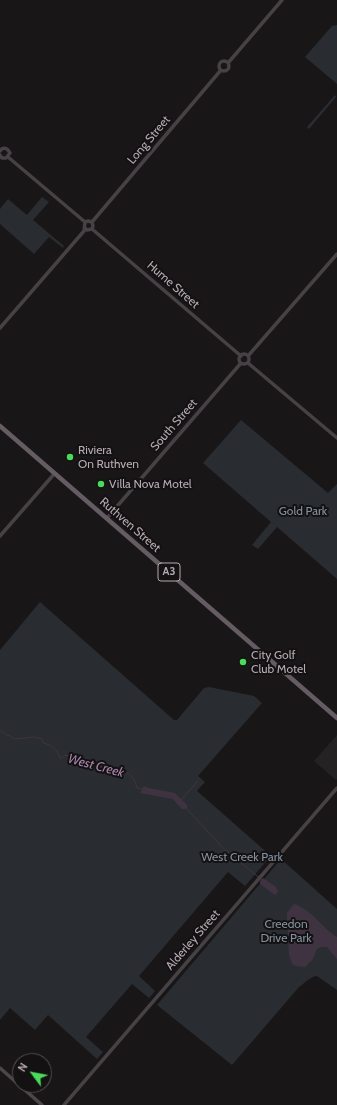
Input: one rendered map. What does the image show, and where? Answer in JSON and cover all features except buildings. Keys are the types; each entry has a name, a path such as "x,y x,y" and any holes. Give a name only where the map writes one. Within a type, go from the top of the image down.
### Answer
{"highway":[{"name":"Ruthven Street","path":"0,426 337,718"}],"main road":[{"path":"0,1068 42,1105"}],"street":[{"path":"228,63 225,61 220,63 219,67 221,70 225,71 228,69 228,63 282,0"},
{"name":"Long Street","path":"92,222 221,70"},
{"path":"0,150 4,148 8,150 10,153 8,157"},
{"path":"0,155 3,158 8,157 85,222 92,222 92,229 89,230 85,228"},
{"path":"0,328 51,270 85,228 85,222"},
{"name":"Hume Street","path":"92,229 241,356"},
{"path":"248,362 248,356 337,254"},
{"path":"248,356 244,354 241,356 240,360 241,363 245,364 248,362"},
{"path":"248,362 337,438"},
{"name":"South Street","path":"107,518 241,363"},
{"path":"0,536 55,473"},
{"name":"Alderley Street","path":"64,1105 337,788"}],"shaded area":[{"path":"337,735 337,779 336,780 314,761"},
{"path":"144,786 175,793 187,805 187,808 182,809 173,799 140,793"},
{"path":"263,878 276,887 278,892 275,895 260,884 260,881"},
{"path":"294,904 306,910 337,937 337,959 327,947 321,947 317,949 313,959 305,967 292,964 289,955 287,913"}],"green space":[{"path":"337,25 337,84 305,57 332,26"},
{"path":"335,95 336,97 309,129 307,127"},
{"path":"42,197 49,202 33,220 64,246 63,248 49,237 34,254 0,224 0,209 8,199 27,215"},
{"name":"Gold Park","path":"241,420 328,493 337,484 337,579 277,527 258,549 252,545 271,522 203,463"},
{"name":"West Creek Park","path":"40,602 174,720 177,720 204,688 209,687 254,696 262,703 198,776 205,782 197,791 271,856 245,886 228,872 139,976 155,991 149,998 132,984 86,1037 103,1052 97,1059 48,1015 35,1030 10,1008 0,1020 0,650"},
{"name":"Creedon Drive Park","path":"281,859 337,909 337,990 317,976 312,977 299,987 232,1065 157,1005"}],"waterway":[{"name":"West Creek","path":"0,730 15,739 34,737 42,739 43,743 52,746 56,750 60,758 65,755 103,767 124,771 132,777 137,788 143,789"},
{"path":"181,800 198,781"},
{"name":"West Creek","path":"186,808 224,849 262,880"}],"place":[{"name":"Riviera On Ruthven","path":"70,457"},
{"name":"Villa Nova Motel","path":"101,484"},
{"name":"City Golf Club Motel","path":"243,662"}]}
